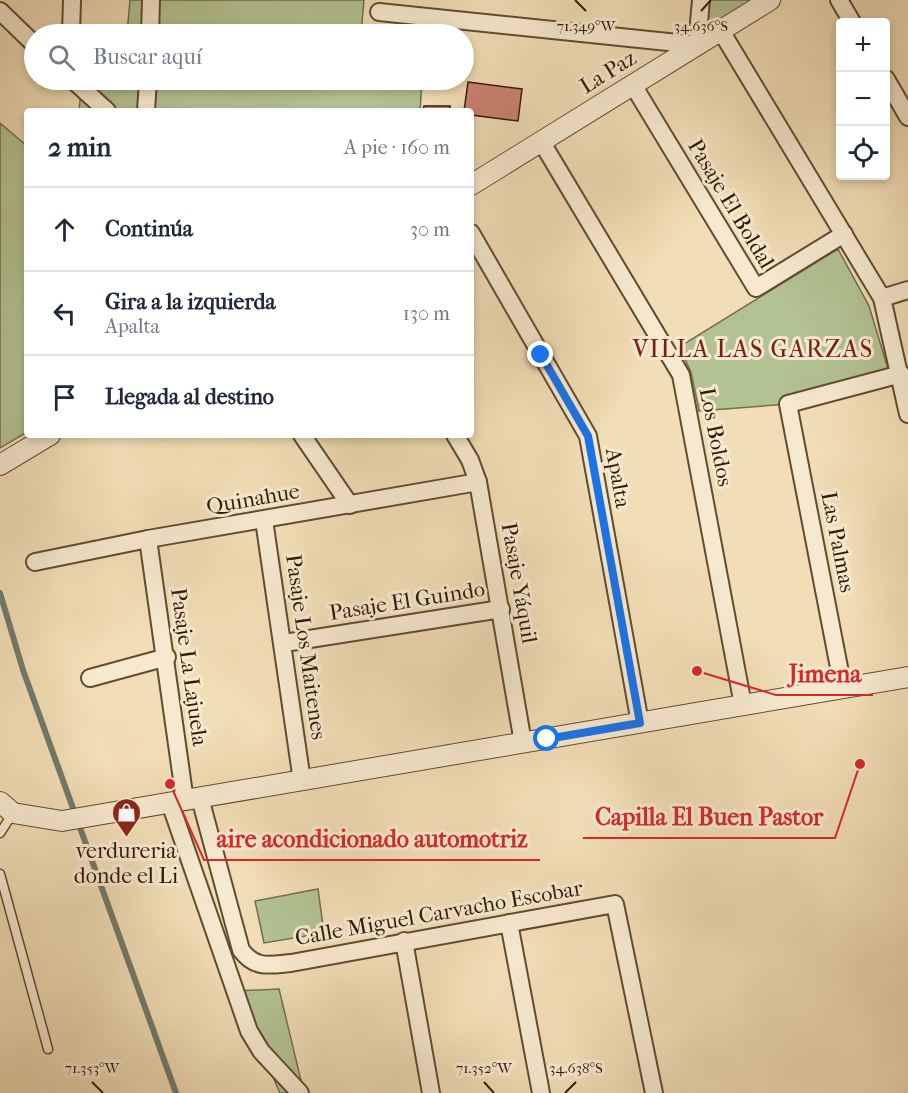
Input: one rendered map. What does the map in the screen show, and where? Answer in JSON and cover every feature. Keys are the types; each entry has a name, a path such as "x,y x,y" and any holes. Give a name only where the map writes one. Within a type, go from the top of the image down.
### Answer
{"street":[{"path":"71,24 72,0"},
{"path":"151,24 152,0"},
{"path":"379,12 697,45 700,0"},
{"name":"La Paz","path":"474,183 770,0"},
{"path":"839,0 850,18"},
{"path":"0,11 24,34"},
{"path":"721,31 882,298 901,374 908,414"},
{"name":"Pasaje El Boldal","path":"633,85 756,288 844,234"},
{"path":"890,87 908,117"},
{"path":"84,90 104,108"},
{"path":"146,108 147,90"},
{"name":"Los Boldos","path":"541,141 681,375 743,705"},
{"name":"Apalta","path":"474,238 588,436 640,723"},
{"path":"882,298 908,290"},
{"name":"Las Palmas","path":"843,688 788,404 901,374"},
{"path":"0,465 45,438"},
{"path":"305,438 350,505"},
{"name":"Pasaje Yáquil","path":"457,438 471,460 478,482 523,743"},
{"name":"Quinahue","path":"35,562 148,539 478,482"},
{"name":"Pasaje Los Maitenes","path":"264,520 284,643 302,781"},
{"name":"Pasaje La Lajuela","path":"148,539 185,801"},
{"name":"Pasaje El Guindo","path":"284,643 501,609"},
{"path":"90,678 166,657"},
{"path":"7,807 65,821 908,677"},
{"path":"185,801 249,1031 261,1051 300,1093"},
{"name":"Calle Miguel Carvacho Escobar","path":"185,801 241,950 249,960 261,966 291,963 615,904 654,1093"},
{"path":"509,923 541,1093"},
{"path":"404,941 432,1093"}],"lane":[{"path":"0,833 7,807"},
{"path":"0,874 48,1049"}],"green space":[{"path":"130,0 364,0 362,24 128,24"},
{"path":"707,0 757,0 703,35"},
{"path":"81,90 421,90 420,108 79,108"},
{"path":"0,123 24,143 24,434 0,448"},
{"path":"838,249 869,306 889,372 788,404 699,411 691,372 679,347"},
{"path":"318,889 324,933 264,943 255,901"},
{"path":"279,989 304,1093 280,1093 235,991"}],"building":[{"path":"474,83 522,89 518,121 474,115 474,108 464,108 467,90 474,90"},
{"path":"424,106 450,106 450,108 424,108"}],"waterway":[{"path":"0,593 23,670 176,1093"}],"place":[{"name":"Jimena","path":"697,671"},
{"name":"Capilla El Buen Pastor","path":"860,764"},
{"name":"aire acondicionado automotriz","path":"170,784"},
{"name":"verdureria donde el Li","path":"126,838"}],"district":[{"name":"VILLA LAS GARZAS","path":"753,349"}],"route":[{"path":"541,355 588,436 640,723 547,739"}]}
